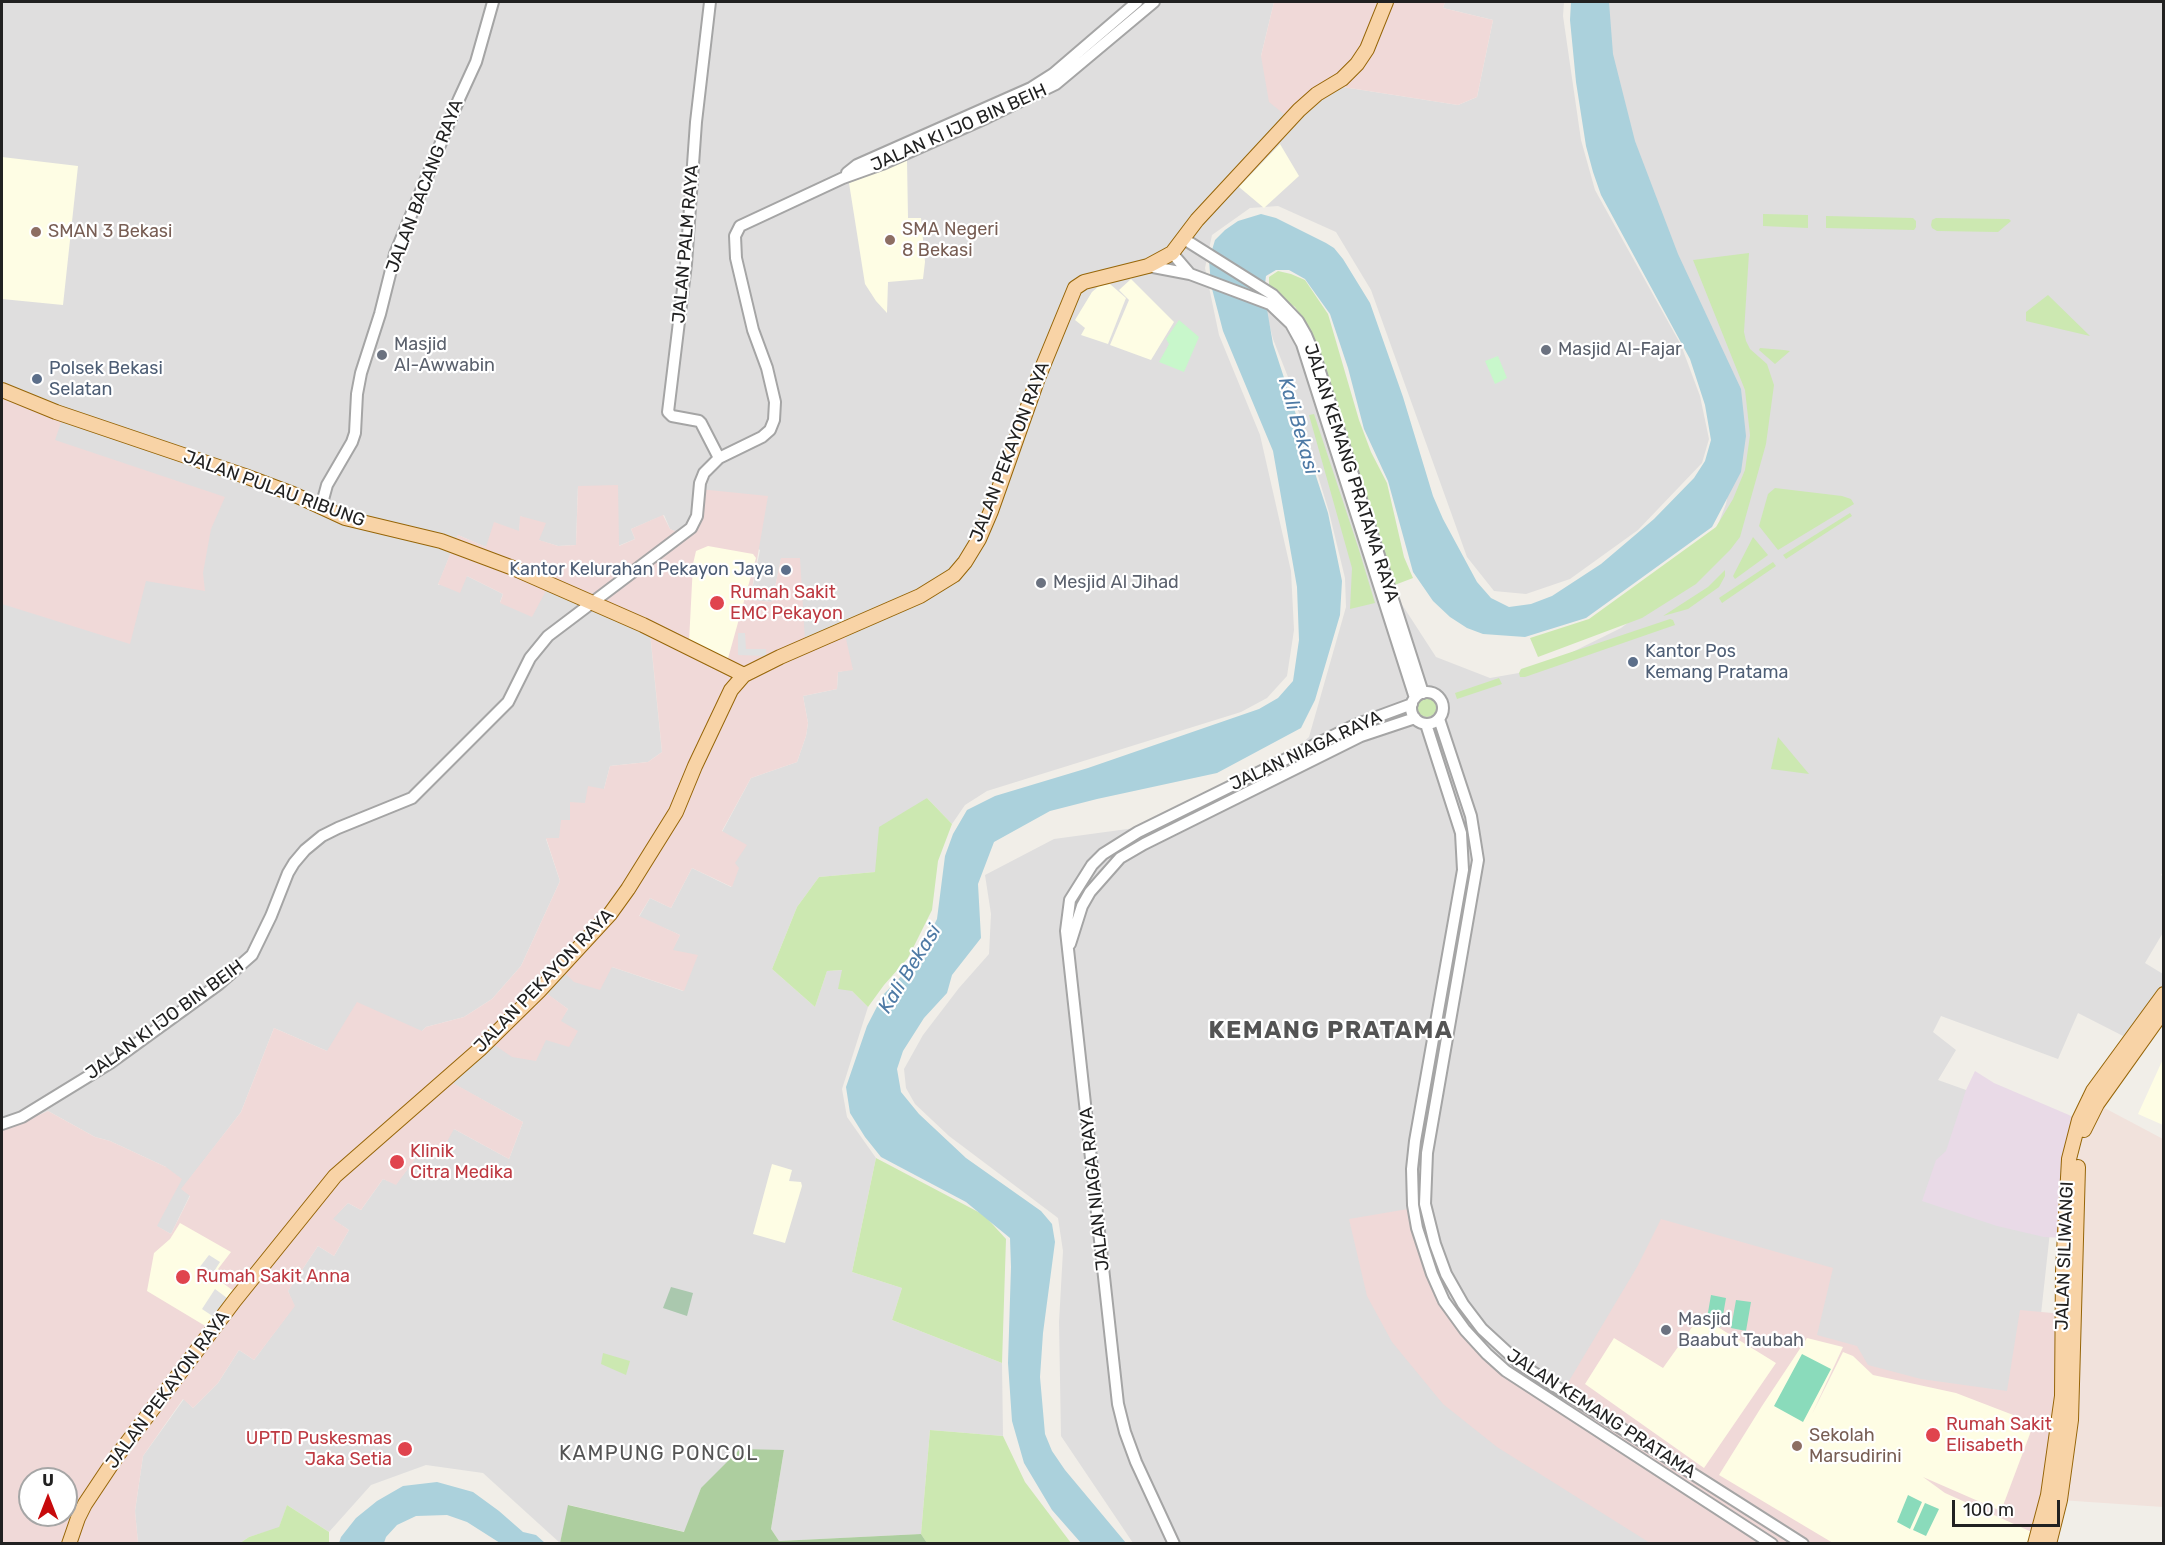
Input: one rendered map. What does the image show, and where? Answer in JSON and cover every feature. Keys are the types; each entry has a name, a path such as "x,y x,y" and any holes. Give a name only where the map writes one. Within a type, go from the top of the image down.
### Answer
{"main road":[{"name":"JALAN PEKAYON RAYA","path":"69,1544 85,1504 117,1456 235,1300 335,1176 480,1049 539,991 610,914 676,812 694,765 731,690 744,675 920,596 954,575 965,562 979,538 991,511 1038,378 1075,288 1084,282 1148,266 1172,253 1197,220 1299,110 1317,94 1342,79 1357,64 1367,49 1386,2"},
{"name":"JALAN PULAU RIBUNG","path":"2,390 56,412 245,476 363,524 441,541 513,568 594,602 744,675"},
{"name":"JALAN SILIWANGI","path":"2035,1544 2052,1476 2062,1396 2063,1271 2068,1159 2079,1120 2092,1091 2162,1003"},
{"name":"JALAN SILIWANGI","path":"2049,1544 2060,1500 2071,1420 2076,1194 2078,1159 2084,1130 2097,1104 2162,1003"}],"street":[{"name":"JALAN BACANG RAYA","path":"321,507 327,485 355,433 357,394 361,373 380,314 395,254 476,62 493,2"},
{"name":"JALAN PALM RAYA","path":"710,2 696,122 686,264 668,412 672,416 699,421 719,458"},
{"name":"JALAN KI IJO BIN BEIH","path":"2,1124 22,1118 110,1063 219,984 252,955 294,863 305,850 322,836 412,798 508,702 530,658 548,636 691,528 697,516 700,483 704,473 719,458 762,437 770,430 775,415 775,402 767,368 753,330 742,287 735,243 740,226 843,178 879,165 1018,104 1056,84 1154,2"},
{"name":"JALAN KI IJO BIN BEIH","path":"843,178 857,165 1031,88 1053,74 1133,3"},
{"path":"1133,3 1142,14"},
{"name":"JALAN KEMANG PRATAMA RAYA","path":"1184,239 1274,295 1298,321 1311,346 1417,698"},
{"name":"JALAN KEMANG PRATAMA RAYA","path":"1172,253 1192,274"},
{"name":"JALAN KEMANG PRATAMA RAYA","path":"1148,266 1192,274 1270,304 1280,311 1291,324 1302,344 1417,698"},
{"path":"1433,694 1442,702 1442,713 1439,719 1426,724 1414,718 1412,711 1417,698 1433,694"},
{"name":"JALAN NIAGA RAYA","path":"1174,1544 1136,1462 1118,1404 1066,931 1070,900 1086,872 1103,854 1138,832 1355,725 1417,698"},
{"name":"JALAN NIAGA RAYA","path":"1069,946 1082,906 1090,892 1120,858 1144,843 1360,736 1414,718"},
{"name":"JALAN KEMANG PRATAMA","path":"1439,719 1471,816 1478,860 1427,1153 1425,1203 1440,1259 1463,1304 1482,1329 1520,1364 1755,1514 1786,1539 1803,1544"},
{"name":"JALAN KEMANG PRATAMA","path":"1426,724 1461,833 1463,862 1450,953 1415,1141 1412,1169 1413,1205 1417,1228 1432,1274 1444,1301 1466,1330 1506,1371 1772,1544"},
{"path":"1747,1528 1755,1514"}],"shaded area":[{"path":"2,2 1274,2 1261,56 1324,97 1343,87 1458,105 1477,97 1493,20 1443,8 1445,2 1564,2 1563,16 1581,140 1595,190 1681,345 1700,396 1709,439 1702,463 1638,530 1570,579 1526,594 1494,591 1467,557 1371,290 1336,232 1278,206 1250,208 1212,235 1205,268 1219,335 1260,435 1291,571 1294,630 1287,676 1267,698 1241,712 987,791 965,805 952,824 927,798 875,872 819,877 797,907 772,969 815,1007 827,971 843,970 852,991 868,1007 842,1089 847,1117 876,1158 852,1272 902,1288 892,1320 1002,1363 1003,1436 930,1430 921,1534 779,1541 771,1529 784,1450 701,1488 685,1532 569,1505 560,1543 483,1473 426,1465 371,1485 329,1532 287,1505 279,1528 249,1537 240,1543 138,1543 135,1511 143,1456 184,1399 193,1408 218,1383 239,1350 254,1360 294,1306 288,1291 318,1246 334,1256 349,1230 332,1219 348,1203 361,1210 383,1179 396,1184 427,1143 454,1129 509,1159 523,1122 452,1083 493,1044 546,1040 568,1009 544,992 563,972 612,967 683,991 672,950 680,935 639,917 650,898 671,908 692,868 731,887 735,863 722,832 751,778 797,762 808,723 803,696 837,689 838,672 853,669 805,640 781,559 772,602 750,600 760,550 696,516 681,534 670,529 664,515 631,529 635,539 618,546 578,486 576,545 558,546 538,540 521,516 519,531 486,547 458,535 438,585 467,576 503,594 500,602 549,584 650,632 662,752 648,762 610,766 604,789 585,803 559,838 546,839 560,881 521,966 492,999 464,1017 426,1027 422,1031 327,1051 274,1028 241,1112 182,1189 190,1195 171,1234 156,1226 166,1167 110,1141 95,1137 48,1111 2,1131"},
{"path":"1274,2 1445,2 1443,8 1493,20 1477,97 1458,105 1343,87 1324,97 1295,123 1269,102 1261,56"},
{"path":"1600,2 2163,2 2164,870 2161,875 2164,877 2164,931 2145,963 2163,974 2163,993 2129,1039 2078,1013 2058,1059 1941,1016 1933,1032 1956,1050 1938,1080 1966,1090 2060,1140 2016,1543 1133,1543 1061,1436 1059,1322 1063,1251 1058,1218 949,1136 915,1104 906,1088 904,1069 923,1035 989,954 991,914 985,875 1054,839 1157,825 1272,770 1309,737 1346,607 1345,578 1329,512 1288,377 1273,339 1263,299 1290,305 1313,340 1390,586 1436,657 1490,678 1536,670 1621,628 1679,585 1717,527 1726,504 1733,466 1625,180"},
{"path":"1280,144 1299,176 1264,208 1239,187"},
{"name":"SMAN 3 Bekasi","path":"2,157 78,166 63,305 2,299"},
{"name":"SMA Negeri 8 Bekasi","path":"907,160 908,218 921,218 925,262 923,279 888,282 887,313 865,284 849,183"},
{"path":"1131,279 1174,322 1151,360 1110,345 1129,300 1119,290"},
{"path":"1110,284 1126,298 1108,344 1081,335 1085,328 1075,320 1092,292 1099,286"},
{"path":"2,386 64,414 55,440 225,497 211,529 203,573 205,591 146,581 130,644 2,604"},
{"path":"618,485 619,546 635,539 631,529 663,515 670,529 682,534 696,516 699,489 768,496 750,600 772,602 781,558 800,558 805,640 844,630 853,670 838,672 837,689 803,696 808,723 797,762 751,778 722,831 747,845 735,863 739,868 732,887 692,868 671,908 650,898 639,916 680,935 673,950 698,955 684,991 612,967 600,990 574,982 564,972 545,992 568,1009 561,1021 578,1031 569,1047 546,1040 536,1061 512,1057 493,1044 453,1083 523,1122 509,1159 454,1129 443,1149 427,1143 396,1185 383,1179 361,1210 348,1203 333,1219 349,1230 334,1256 318,1246 288,1291 295,1306 254,1360 239,1350 218,1383 193,1408 183,1399 143,1456 135,1511 138,1543 2,1543 2,1131 48,1111 95,1137 110,1141 166,1167 182,1179 157,1226 171,1234 190,1196 181,1189 241,1112 274,1028 327,1051 357,1002 422,1031 426,1027 464,1017 492,999 521,966 560,881 546,838 559,838 561,820 570,820 570,802 585,803 588,786 604,789 610,766 648,762 662,752 650,632 549,585 532,617 500,603 503,594 467,576 460,593 438,584 458,535 486,547 494,522 519,531 520,516 546,523 539,540 558,546 576,545 578,486"},
{"name":"Rumah Sakit EMC Pekayon","path":"708,546 753,554 756,558 727,662 689,642 693,564 696,551"},
{"path":"738,633 745,633 746,649 766,649 766,656 738,655"},
{"path":"2163,1059 2164,1125 2138,1114"},
{"path":"1975,1071 1994,1083 2079,1121 2065,1238 2044,1237 1997,1226 1922,1201 1936,1160 1946,1151 1966,1090"},
{"path":"2097,1104 2163,1139 2163,1507 2060,1500 2078,1159 2084,1129"},
{"path":"772,1164 792,1170 789,1181 801,1182 802,1186 785,1243 753,1234"},
{"path":"1408,1209 1421,1257 1439,1298 1469,1339 1541,1399 1569,1381 1637,1267 1661,1219 1833,1268 1817,1335 1857,1346 1868,1365 1921,1379 2007,1391 2020,1310 2063,1314 2062,1396 2034,1543 1650,1543 1497,1447 1443,1404 1392,1342 1367,1296 1349,1219"},
{"name":"Rumah Sakit Anna","path":"180,1223 231,1252 218,1269 220,1271 216,1278 235,1292 207,1327 147,1291 154,1253 170,1239"},
{"path":"209,1255 220,1262 211,1276 199,1268"},
{"path":"671,1287 693,1293 687,1316 663,1308"},
{"path":"215,1289 227,1298 214,1317 202,1309"},
{"path":"1700,1316 1776,1363 1704,1468 1585,1384 1614,1338 1663,1368"},
{"path":"1807,1338 1843,1347 1812,1414 1843,1352 1853,1356 1873,1375 1956,1393 2034,1423 2001,1511 1923,1477 1945,1493 2034,1533 2030,1543 1833,1543 1719,1475"}],"green space":[{"path":"1763,214 1808,215 1808,228 1763,226"},
{"path":"1826,216 1913,218 1916,221 1916,227 1914,230 1826,228"},
{"path":"1936,218 2009,219 2011,221 1998,232 1937,231 1931,225 1932,220"},
{"path":"1749,253 1744,332 1750,349 1767,364 1774,385 1766,444 1740,537 1696,584 1642,618 1538,657 1530,638 1589,619 1716,527 1733,499 1745,470 1750,435 1745,390 1693,260"},
{"path":"1278,271 1305,280 1328,314 1359,420 1371,452 1387,483 1404,557 1413,578 1392,586 1312,333 1295,307 1269,289 1269,277"},
{"path":"2048,295 2090,336 2026,321 2026,312"},
{"path":"1179,320 1199,337 1184,372 1159,362 1169,344 1166,339"},
{"path":"1760,348 1790,351 1775,364 1759,350"},
{"path":"1498,356 1507,378 1495,384 1485,361"},
{"path":"1314,414 1375,603 1350,609 1352,568 1309,415"},
{"path":"1775,488 1842,496 1851,499 1854,504 1778,550 1759,526 1768,494"},
{"path":"1850,513 1852,516 1786,559 1783,555"},
{"path":"1753,537 1768,555 1735,579 1733,576"},
{"path":"1773,562 1776,566 1722,603 1719,598"},
{"path":"1725,570 1725,576 1719,587 1688,609 1663,616 1708,587"},
{"path":"1670,619 1675,625 1520,677 1521,669"},
{"path":"1499,678 1502,684 1457,699 1455,693"},
{"path":"1427,697 1434,700 1437,707 1434,714 1427,717 1420,714 1417,707 1420,700"},
{"path":"1778,737 1809,774 1771,769"},
{"path":"927,798 952,824 938,861 932,910 908,958 868,1007 852,991 838,989 842,970 827,971 815,1007 772,969 797,907 819,877 875,872 879,827"},
{"path":"876,1158 984,1215 1006,1239 1002,1363 892,1320 902,1288 852,1272"},
{"path":"1711,1295 1726,1298 1721,1327 1706,1324"},
{"path":"1736,1300 1751,1302 1746,1331 1731,1328"},
{"path":"603,1353 630,1361 626,1375 601,1364"},
{"path":"1802,1354 1831,1369 1803,1422 1774,1406"},
{"path":"930,1430 1003,1436 1025,1482 1071,1543 927,1543 921,1534"},
{"path":"740,1449 784,1450 771,1529 779,1541 921,1534 927,1543 560,1543 568,1505 684,1532 701,1488"},
{"path":"1908,1495 1922,1502 1910,1529 1897,1522"},
{"path":"1925,1503 1939,1509 1926,1536 1913,1530"},
{"path":"287,1505 329,1532 329,1543 240,1543 249,1537 279,1527"}],"water":[{"name":"Kali Bekasi","path":"1571,2 1609,2 1613,54 1635,141 1678,254 1741,389 1746,436 1741,472 1712,527 1586,618 1525,637 1483,634 1467,628 1450,617 1433,601 1413,572 1388,481 1364,429 1348,368 1330,314 1305,279 1289,270 1276,270 1266,276 1264,292 1273,344 1328,513 1342,581 1340,615 1315,700 1301,728 1217,773 1050,811 994,842 978,884 981,938 952,975 947,993 924,1018 903,1051 897,1069 901,1092 919,1114 966,1158 1041,1211 1052,1224 1055,1242 1043,1333 1040,1377 1045,1434 1052,1451 1065,1470 1126,1543 1081,1543 1052,1510 1024,1463 1012,1421 1008,1363 1010,1238 966,1202 881,1157 850,1113 846,1087 867,1026 883,995 916,961 937,919 945,856 953,834 967,810 995,796 1088,768 1259,709 1278,698 1293,681 1299,640 1297,587 1273,451 1223,331 1211,285 1209,260 1215,240 1225,230 1238,221 1261,214 1276,218 1326,243 1334,248 1343,259 1370,303 1403,397 1433,496 1443,519 1477,582 1491,598 1509,607 1531,604 1552,596 1601,564 1654,519 1694,478 1705,461 1711,440 1705,405 1690,359 1601,195 1593,172 1586,146 1576,82 1570,20"},
{"path":"437,1482 473,1492 523,1532 536,1535 545,1543 500,1543 467,1522 447,1515 416,1516 397,1525 386,1537 384,1543 339,1543 356,1518 377,1501 403,1486"}],"place":[{"name":"SMAN 3 Bekasi","path":"36,232"},
{"name":"SMA Negeri 8 Bekasi","path":"890,240"},
{"name":"Masjid Al-Fajar","path":"1546,350"},
{"name":"Masjid Al-Awwabin","path":"382,355"},
{"name":"Polsek Bekasi Selatan","path":"37,379"},
{"name":"Kantor Kelurahan Pekayon Jaya","path":"786,570"},
{"name":"Mesjid Al Jihad","path":"1041,583"},
{"name":"Rumah Sakit EMC Pekayon","path":"717,603"},
{"name":"Kantor Pos Kemang Pratama","path":"1633,662"},
{"name":"Klinik Citra Medika","path":"397,1162"},
{"name":"Rumah Sakit Anna","path":"183,1277"},
{"name":"Masjid Baabut Taubah","path":"1666,1330"},
{"name":"Rumah Sakit Elisabeth","path":"1933,1435"},
{"name":"Sekolah Marsudirini","path":"1797,1446"},
{"name":"UPTD Puskesmas Jaka Setia","path":"405,1449"}],"district":[{"name":"KEMANG PRATAMA","path":"1331,1031"},
{"name":"KAMPUNG PONCOL","path":"659,1454"}]}
